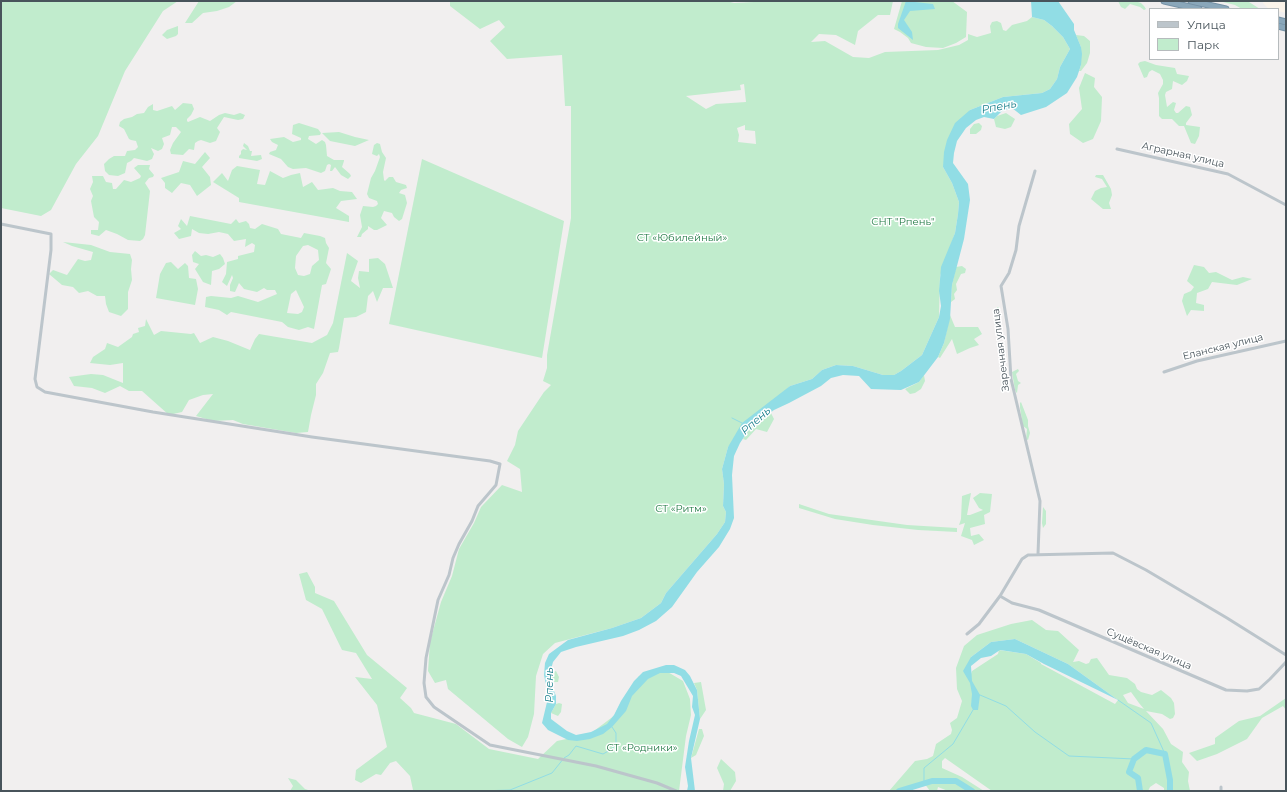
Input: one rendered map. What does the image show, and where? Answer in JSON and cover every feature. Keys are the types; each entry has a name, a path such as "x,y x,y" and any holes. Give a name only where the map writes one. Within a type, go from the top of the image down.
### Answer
{"highway":[{"path":"1164,1 1195,8"},
{"path":"1191,1 1222,8"}],"street":[{"name":"Аграрная улица","path":"1117,149 1228,174 1286,205"},
{"name":"Заречная улица","path":"1035,171 1019,226 1016,250 1008,273 1001,286 1008,330 1011,379 1040,501 1038,554"},
{"path":"1,224 50,234 52,250 35,379 36,387 45,392 186,418 490,461 500,464 496,485 478,506 453,558 449,574 438,600 426,658 424,683 426,697 434,707 490,745 596,766 657,783 676,791"},
{"name":"Еланская улица","path":"1164,372 1197,361 1286,341"},
{"path":"967,634 979,624 1000,596 1022,559 1028,555 1113,553 1146,570 1286,655"},
{"name":"Сущёвская улица","path":"1000,596 1012,603 1039,610 1226,690 1248,691 1259,689 1286,662"}],"shaded area":[{"path":"1263,1 1286,1 1286,13 1279,11 1279,8 1268,8"}],"green space":[{"path":"1,1 178,1 163,11 125,71 98,136 76,164 51,210 41,216 1,208"},
{"path":"199,1 237,1 229,7 203,13 192,23 185,23"},
{"path":"450,1 726,1 734,3 773,1 893,1 890,15 878,15 858,31 855,45 836,35 819,34 811,42 825,41 853,57 869,58 885,52 938,50 959,45 968,40 968,34 977,37 991,33 990,26 992,22 997,21 1001,23 1003,30 1006,31 1012,25 1027,21 1032,17 1044,20 1052,26 1063,37 1070,49 1060,67 1057,79 1050,89 1042,93 1003,97 970,110 943,167 952,183 959,202 958,214 955,233 940,276 939,317 922,355 894,375 883,375 853,366 836,365 822,370 812,379 790,386 728,447 722,469 724,484 723,506 726,512 725,522 717,534 666,593 661,603 641,618 612,628 555,643 543,654 536,676 534,714 528,737 522,747 508,739 448,689 446,680 435,683 428,671 430,642 441,602 452,576 459,549 474,523 481,507 502,485 522,492 520,469 507,461 515,445 518,431 544,392 551,385 543,381 547,368 547,355 571,218 571,106 565,106 562,55 507,59 490,41 505,27 499,20 480,29 450,6","holes":["744,84 746,102 716,104 706,109 686,96 741,90 740,85","745,125 745,130 755,131 756,144 738,142 739,135 737,128"]},
{"path":"902,1 952,1 967,12 966,37 943,48 926,47 911,43 908,38 894,29"},
{"path":"1118,1 1135,1 1141,3 1146,9 1144,10 1130,4 1125,9 1121,7"},
{"path":"1219,1 1245,1 1258,8 1240,8 1235,5"},
{"path":"178,26 178,34 176,36 167,39 162,35 167,30"},
{"path":"1076,35 1084,36 1090,41 1090,53 1087,63 1081,71 1079,71 1081,65 1081,47"},
{"path":"1145,61 1156,65 1175,68 1177,74 1189,76 1187,81 1182,85 1173,81 1172,89 1166,92 1165,95 1167,107 1173,102 1176,103 1174,110 1176,113 1186,106 1190,107 1192,115 1186,125 1200,127 1199,136 1195,144 1191,143 1184,126 1179,126 1172,119 1162,119 1159,116 1158,93 1163,84 1163,80 1160,74 1152,70 1149,72 1147,77 1144,78 1138,64"},
{"path":"1085,73 1095,78 1094,87 1102,97 1101,121 1093,139 1083,143 1070,134 1069,124 1082,109 1079,88"},
{"path":"183,103 192,104 194,109 187,119 188,122 200,117 210,121 225,113 234,115 240,113 245,115 243,119 238,120 224,117 217,128 220,132 216,141 210,143 201,140 198,141 195,143 194,150 189,149 183,155 171,154 170,150 173,143 181,132 176,127 172,127 170,135 162,138 164,144 162,149 158,151 151,148 154,154 152,159 147,161 134,158 127,163 125,173 118,176 109,175 105,171 104,164 109,159 114,156 125,156 127,151 135,150 138,147 136,141 129,139 124,129 119,126 120,122 137,114 144,113 148,107 153,104 153,110 157,111 172,106 175,110"},
{"path":"1006,113 1015,119 1011,127 1005,129 996,127 994,119 997,116"},
{"path":"299,123 318,129 321,133 320,135 309,136 308,139 316,144 322,140 326,145 327,156 334,160 344,160 342,167 351,176 348,179 341,175 335,167 332,171 330,171 331,165 329,164 327,165 325,171 321,173 306,168 293,169 288,167 281,159 269,154 270,152 276,150 278,145 270,139 284,137 293,142 301,140 301,138 292,134 293,125"},
{"path":"979,123 982,126 981,130 976,134 970,134 970,129 974,124"},
{"path":"339,132 369,140 355,146 330,141 322,133"},
{"path":"244,143 248,146 250,151 252,151 251,156 261,155 262,159 257,161 239,158 243,149 247,150 243,146"},
{"path":"377,143 380,144 382,152 386,158 383,172 384,180 385,181 389,177 393,177 396,182 406,185 407,188 401,190 399,193 405,195 407,203 402,219 399,221 392,213 384,211 381,218 387,225 377,230 374,230 368,226 368,229 362,234 361,237 357,237 362,227 360,215 363,206 373,207 378,204 377,201 369,198 367,194 371,178 380,157 379,154 377,156 372,154 374,145"},
{"path":"205,152 210,158 202,167 210,177 211,185 197,196 190,185 181,183 172,193 165,188 165,183 161,178 179,172 183,161 195,164"},
{"path":"422,159 564,221 542,358 389,324"},
{"path":"138,165 150,165 149,169 154,175 145,183 150,191 145,235 143,239 140,241 128,240 106,230 99,236 91,234 91,230 98,230 99,222 94,217 91,201 93,196 90,189 93,182 92,176 103,176 106,182 112,183 113,189 116,189 124,180 131,182 140,178 141,176 134,168"},
{"path":"237,166 260,170 257,184 265,185 270,171 283,178 300,173 303,187 312,182 318,190 333,188 340,191 352,192 357,199 341,201 336,208 349,216 349,222 239,202 239,198 213,182 222,173 228,181 232,170"},
{"path":"1096,175 1103,175 1111,189 1112,195 1109,203 1111,209 1103,209 1091,199 1095,191 1107,187 1102,179 1095,177"},
{"path":"190,216 231,224 236,219 239,223 246,221 250,228 255,229 262,224 278,229 281,234 301,238 304,233 325,238 329,248 326,263 331,269 326,284 322,285 314,329 308,327 299,330 288,327 282,322 231,312 227,315 219,310 205,307 206,297 211,296 231,298 238,296 258,302 277,294 275,290 267,290 264,288 257,292 244,289 239,283 235,292 230,291 230,285 233,278 232,275 227,286 222,282 226,274 227,262 238,259 238,256 254,252 255,245 252,243 245,247 246,239 234,241 228,234 219,232 208,234 199,233 192,229 191,236 179,239 174,233 181,229 178,226 181,219 187,226","holes":["308,245 318,250 319,260 312,266 310,274 304,276 298,275 295,268 296,256 303,246","296,290 304,307 302,312 298,314 287,313 291,294"]},
{"path":"63,242 91,245 110,252 130,254 132,260 132,280 128,292 128,309 121,316 109,312 105,296 97,296 88,291 79,293 73,287 62,285 49,274 53,270 67,275 78,259 85,261 91,260 93,252"},
{"path":"195,251 201,256 206,255 213,257 220,254 223,258 225,264 219,269 212,271 211,285 203,282 195,269 199,264 193,262 192,255"},
{"path":"347,253 358,261 351,281 360,288 358,278 359,271 369,272 369,259 378,258 385,264 393,288 383,288 377,302 373,291 368,296 366,312 356,317 344,318 338,352 330,353 323,373 316,384 316,395 308,432 296,433 243,424 233,420 213,421 196,416 213,394 203,395 189,400 182,412 169,415 142,391 129,391 120,386 105,393 92,388 74,386 69,377 91,374 103,375 123,383 123,363 110,365 90,363 93,357 105,349 107,343 118,347 132,337 133,334 139,332 138,328 145,326 146,319 154,335 161,331 194,333 200,343 213,337 250,350 259,334 312,343 327,335 333,323"},
{"path":"171,262 178,269 185,263 188,266 189,278 196,279 198,289 195,305 156,298 160,274 166,263"},
{"path":"1194,265 1204,267 1209,273 1216,272 1232,280 1243,277 1252,279 1237,285 1212,282 1208,289 1197,293 1196,303 1204,305 1204,311 1191,310 1187,316 1182,301 1184,294 1191,291 1194,287 1187,281"},
{"path":"962,266 966,269 965,273 961,274 956,284 957,290 954,294 955,299 951,302 952,285 956,267"},
{"path":"997,307 999,307 1000,320 996,327 994,322"},
{"path":"950,315 955,327 978,327 982,334 974,339 979,345 957,354 952,339 940,358 938,357 944,343"},
{"path":"1018,369 1019,371 1016,374 1018,381 1021,383 1018,385 1017,393 1015,390 1012,372"},
{"path":"924,375 925,381 921,389 910,394 905,389 919,382"},
{"path":"1021,402 1028,420 1030,433 1028,440 1026,439 1027,429 1023,426 1020,408"},
{"path":"771,413 774,419 767,432 756,429 746,440 743,439 750,428"},
{"path":"971,493 967,515 983,510 979,508 973,498 980,493 992,494 990,512 984,515 985,524 970,528 971,536 979,534 984,540 974,545 972,540 961,536 965,523 959,525 961,519 962,496"},
{"path":"799,504 829,514 907,525 957,528 957,532 918,530 835,519 799,508"},
{"path":"1043,507 1046,511 1046,524 1043,528 1042,523"},
{"name":"СТ «Родники»","path":"307,572 315,587 315,593 334,601 367,655 407,688 400,698 411,708 414,713 456,724 489,749 538,759 557,741 590,734 615,715 639,676 666,671 683,681 690,699 691,715 686,736 679,791 412,791 410,776 396,761 390,763 381,775 376,774 361,783 355,780 356,770 387,747 377,705 355,677 372,679 356,653 342,650 322,609 306,600 299,574"},
{"path":"1032,620 1046,630 1058,631 1079,650 1073,662 1079,661 1086,664 1089,663 1091,659 1097,658 1109,675 1127,678 1135,684 1137,689 1141,692 1152,695 1161,690 1171,698 1174,703 1175,714 1173,718 1170,719 1162,714 1146,711 1163,729 1171,744 1183,752 1182,762 1189,772 1188,781 1190,791 1164,791 1164,788 1156,783 1150,787 1148,791 992,791 945,758 942,761 942,768 962,777 984,791 948,791 938,787 937,791 930,791 924,783 914,786 912,791 889,791 915,761 927,759 933,756 936,744 951,734 952,730 950,723 957,718 962,701 957,689 956,668 964,646 977,635 1011,624","holes":["1015,639 1068,664 1118,700 1115,704 1041,664 1026,654 999,650 998,654 972,671 969,680 971,657 991,642","1131,692 1139,703 1144,709 1128,703 1123,695"]},
{"path":"556,671 559,677 558,682 552,682 550,673"},
{"path":"701,682 706,710 700,719 697,690 694,683"},
{"path":"1286,698 1286,710 1283,706 1262,718 1247,739 1217,754 1197,761 1189,753 1215,744 1215,738 1239,721 1260,716"},
{"path":"556,704 562,704 561,712 558,716 551,713"},
{"path":"699,729 702,729 704,736 696,755 691,758"},
{"path":"721,759 735,772 736,781 730,791 723,791 724,784 717,768"},
{"path":"288,778 296,780 305,789 311,791 290,791 293,786"}],"water":[{"path":"906,1 933,4 935,9 910,11 904,20 912,32 913,40 898,28"},
{"path":"1031,1 1058,1 1074,24 1074,30 1081,47 1081,65 1077,77 1067,93 1046,107 1021,115 1012,108 1002,111 994,119 984,117 976,120 966,128 957,141 953,163 968,184 970,200 964,239 952,285 950,319 944,343 938,357 919,382 901,390 871,389 859,376 843,375 831,378 821,386 774,410 750,428 740,443 734,456 732,475 734,518 730,529 719,547 697,572 672,607 656,621 639,630 623,636 561,652 553,662 550,673 552,686 556,696 556,704 551,713 551,719 567,731 576,735 591,732 607,724 634,681 643,672 666,665 674,665 685,670 690,676 697,690 700,719 691,758 695,791 687,791 688,786 685,767 695,715 692,707 693,696 681,676 674,673 660,673 648,679 632,696 626,711 612,727 603,734 590,739 577,741 568,740 548,730 542,723 547,702 547,690 544,675 545,663 549,654 568,640 612,628 641,618 661,603 666,593 717,534 725,522 726,512 723,506 724,484 722,469 728,447 742,423 790,386 812,379 822,370 836,365 853,366 883,375 894,375 922,355 939,317 941,306 939,291 941,267 955,233 958,214 959,202 952,183 943,167 944,152 947,140 955,123 970,110 1003,97 1042,93 1050,89 1057,79 1060,67 1070,49 1063,37 1052,26 1044,20 1032,17"},
{"path":"1015,639 1068,664 1118,700 1026,654 1000,650 991,656 981,658 971,666 972,681 980,695 978,710 973,710 971,706 972,694 970,683 963,671 971,657 991,642"}],"waterway":[{"path":"732,418 742,423"},
{"path":"980,695 1006,706 1035,732 1069,756 1134,759"},
{"path":"1118,700 1151,723 1165,754"},
{"path":"924,783 924,768 953,744 973,710"},
{"path":"481,791 510,790 552,773 576,746 603,754 612,749 616,743 616,733 612,727"},
{"name":"Рпень","path":"1140,791 1138,778 1129,772 1134,759 1146,750 1165,754 1170,780 1170,791"},
{"name":"Рпень","path":"899,791 932,781 956,781 972,791"}],"park label":[{"name":"СНТ \"Рпень\"","path":"903,222"},
{"name":"СТ «Юбилейный»","path":"682,238"},
{"name":"СТ «Ритм»","path":"681,509"}]}
